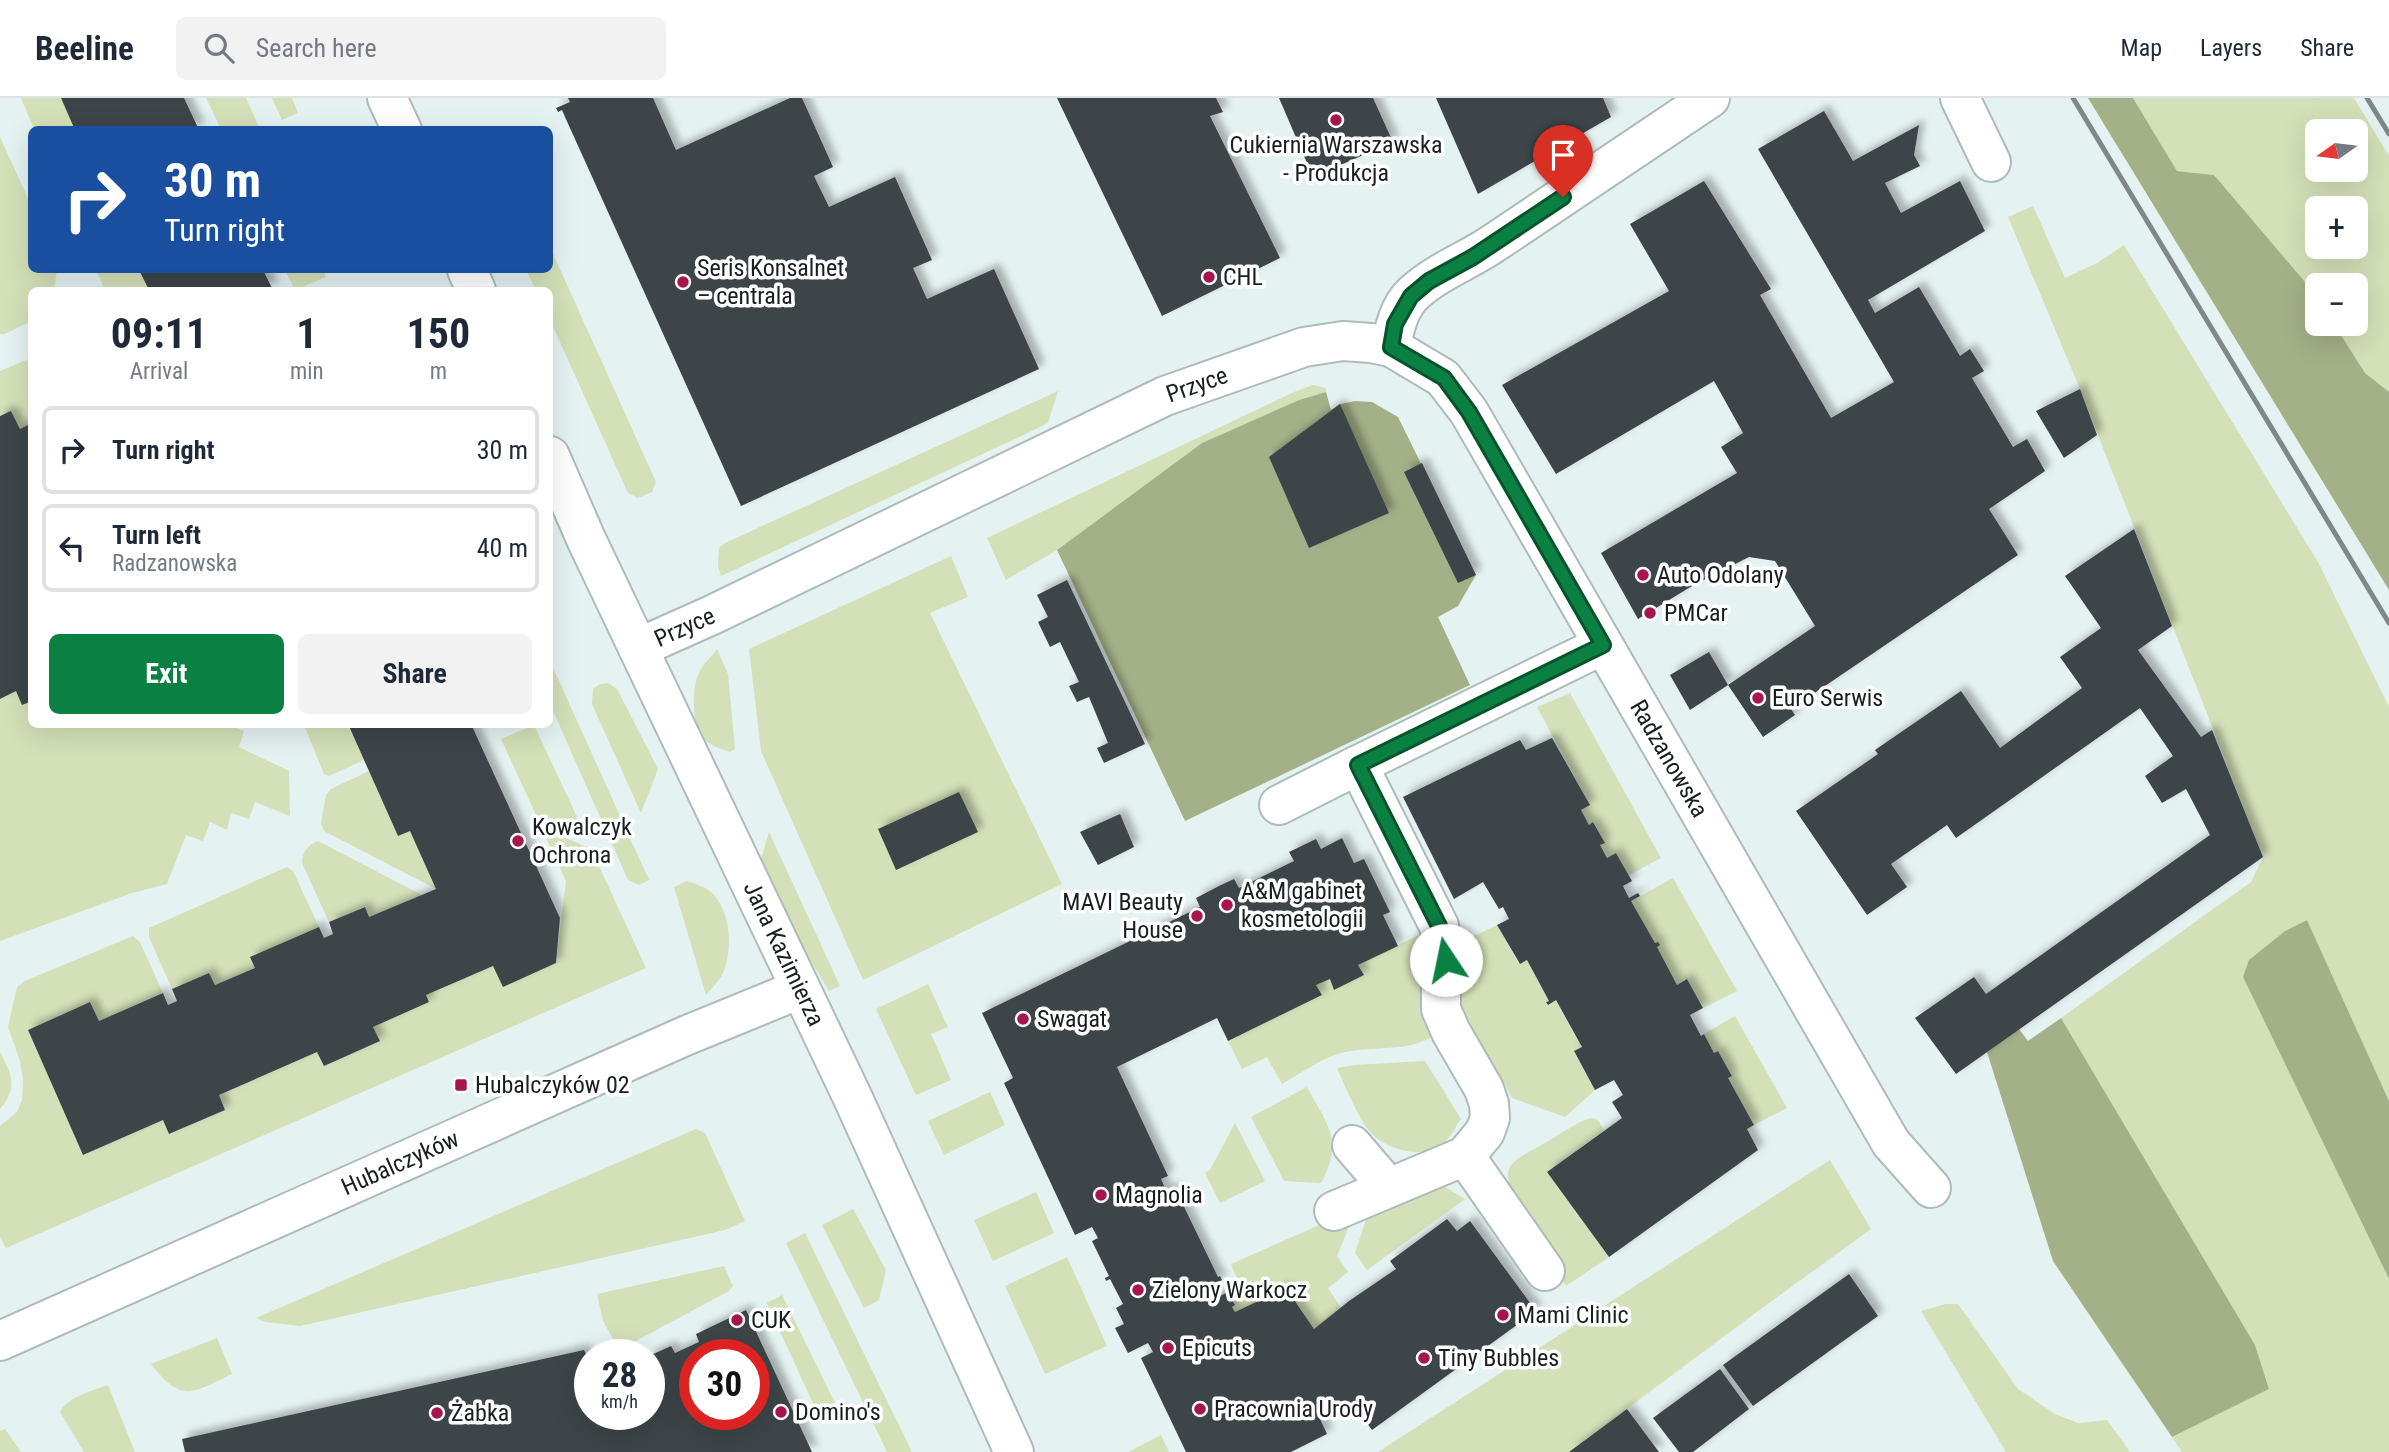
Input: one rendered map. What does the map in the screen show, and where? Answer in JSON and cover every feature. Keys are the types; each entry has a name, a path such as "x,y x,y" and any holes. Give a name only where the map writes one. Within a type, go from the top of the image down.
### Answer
{"street":[{"path":"387,98 400,126"},
{"path":"1391,347 1395,324 1404,306 1411,296 1429,281 1473,257 1710,98"},
{"path":"1960,98 1991,162"},
{"name":"Przyce","path":"638,648 1165,397 1304,346 1343,341 1371,342 1391,347"},
{"name":"Radzanowska","path":"1391,347 1444,378 1469,412 1891,1143 1931,1188"},
{"name":"Jana Kazimierza","path":"553,463 638,648 879,1153 1014,1452"},
{"path":"1279,805 1603,645"},
{"path":"1334,1211 1465,1156 1485,1132 1490,1118 1489,1104 1474,1067 1451,1032 1441,1009 1441,986 1446,960 1439,926 1358,765"},
{"name":"Hubalczyków","path":"0,1341 685,1036 800,989"},
{"path":"1352,1145 1388,1188"},
{"path":"1465,1156 1545,1270"}],"green space":[{"path":"21,98 61,98 74,126 33,126"},
{"path":"206,98 246,98 259,126 220,126"},
{"path":"272,98 292,98 298,113 282,120"},
{"path":"2088,98 2133,98 2177,171 2214,175 2305,282 2305,336 2342,336 2365,373 2389,392 2389,590"},
{"path":"2133,98 2354,98 2367,119 2305,119 2305,182 2368,182 2368,121 2389,156 2389,392 2365,373 2342,336 2368,336 2368,273 2305,273 2305,282 2214,175 2177,171"},
{"path":"0,137 28,198 28,273 57,273 54,287 28,287 28,322 0,334"},
{"path":"2033,206 2065,278 2097,263 2124,245 2318,562 2389,707 2389,1101 2307,920 2285,931 2250,960 2243,977 2389,1279 2389,1452 2182,1452 2172,1437 2269,1389 2255,1345 2061,1018 2251,882 2263,857 2080,389 2008,217"},
{"path":"553,254 656,482 652,492 638,498 628,493 553,327 553,287 534,287 528,273 553,273"},
{"path":"97,273 140,273 148,287 104,287"},
{"path":"286,273 324,273 326,277 302,287 294,287"},
{"path":"28,359 28,425 20,429 11,411 0,416 0,371"},
{"path":"1313,385 1326,388 1326,392 1299,400 1202,443 1057,550 1006,580 987,538"},
{"path":"1058,391 1048,423 721,576 718,566 719,548 725,543"},
{"path":"1326,392 1331,410 1340,404 1355,401 1372,402 1398,417 1476,575 1458,606 1438,617 1470,685 1185,821 1057,550 1202,443 1299,400"},
{"path":"951,556 968,597 930,613 1062,884 863,980 761,751 749,649"},
{"path":"717,649 728,674 735,749 730,752 705,740 700,734 695,717 697,677"},
{"path":"553,668 649,880 639,885 628,880 553,711"},
{"path":"608,683 617,689 658,769 641,813 592,704 593,689"},
{"path":"16,691 28,699 28,728 236,728 244,731 239,747 289,771 290,816 255,802 249,819 231,813 227,830 210,822 203,841 186,835 167,884 132,893 0,941 0,699"},
{"path":"1570,693 1661,858 1629,875 1616,853 1607,858 1600,845 1604,842 1594,822 1589,825 1581,810 1590,805 1537,707"},
{"path":"305,728 349,728 364,760 329,776 324,774"},
{"path":"527,728 535,728 586,836 536,815 501,739"},
{"path":"369,771 398,836 410,831 436,889 324,831 321,824 326,795 331,789"},
{"path":"541,827 591,849 646,968 6,1248 0,1237 0,1126 17,1112 22,1100 20,1061 8,1027 17,987 25,981 133,936 140,942 163,993 99,1021 90,1002 28,1030 83,1155 163,1120 170,1134 225,1110 219,1095 317,1052 324,1066 379,1041 373,1027 429,1002 426,995 493,966 503,986 556,963 566,881"},
{"path":"769,832 840,986 829,991 801,944 760,863"},
{"path":"318,841 422,895 369,917 364,907 329,922 302,863 306,849"},
{"path":"287,867 293,871 319,927 251,957 255,968 215,985 209,973 172,989 149,937 149,928"},
{"path":"1673,878 1737,991 1703,1008 1687,979 1677,985 1657,947 1658,942 1655,943 1631,901"},
{"path":"687,881 712,893 723,910 728,931 728,953 723,973 706,995 674,887"},
{"path":"2307,920 2389,1101 2389,1279 2243,977 2249,960 2285,931"},
{"path":"1497,925 1519,964 1527,960 1549,1001 1546,1002 1547,1005 1556,1000 1582,1047 1574,1052 1595,1090 1565,1117 1512,1098 1460,1015 1459,985 1463,976 1459,943"},
{"path":"1425,932 1432,1037 1399,1047 1341,1053 1282,1084 1267,1057 1242,1069 1228,1041 1321,996 1316,985 1330,979 1334,989 1363,975 1358,965"},
{"path":"928,984 948,1027 931,1034 951,1080 916,1095 876,1009"},
{"path":"1735,1016 1787,1108 1754,1125 1728,1078 1732,1075 1718,1051 1714,1053 1704,1034"},
{"path":"2061,1018 2255,1345 2269,1389 2172,1437 2053,1261 1987,1052 2019,1029 2028,1041"},
{"path":"0,1052 10,1074 11,1087 0,1109"},
{"path":"1425,1061 1461,1119 1447,1140 1437,1148 1419,1152 1390,1146 1374,1136 1363,1122 1337,1068"},
{"path":"1307,1087 1327,1123 1332,1144 1328,1168 1321,1183 1284,1181 1251,1117"},
{"path":"990,1092 1005,1125 944,1155 928,1121"},
{"path":"1593,1118 1598,1120 1604,1130 1547,1172 1609,1257 1566,1286 1556,1272 1563,1264 1527,1217 1511,1189 1508,1176 1510,1167 1521,1156"},
{"path":"1235,1123 1265,1181 1220,1203 1205,1173 1210,1170"},
{"path":"696,1129 705,1133 745,1221 725,1230 300,1326 266,1322 256,1318"},
{"path":"1830,1160 1871,1229 1569,1452 1378,1452"},
{"path":"1442,1185 1465,1199 1367,1270 1355,1253 1372,1201"},
{"path":"1036,1192 1054,1233 993,1261 974,1220"},
{"path":"853,1209 886,1270 879,1300 864,1308 822,1225"},
{"path":"1356,1209 1337,1256 1348,1272 1328,1288 1341,1308 1314,1329 1286,1288 1235,1312 1232,1307 1235,1305 1228,1292 1240,1286 1231,1264"},
{"path":"805,1233 912,1452 887,1452 786,1243"},
{"path":"1067,1257 1107,1346 1045,1374 1005,1286"},
{"path":"724,1266 733,1286 729,1291 640,1339 613,1339 603,1321 597,1294"},
{"path":"782,1295 840,1413 822,1423 767,1303"},
{"path":"1946,1304 1958,1304 2018,1389 2055,1414 2078,1423 2107,1420 2130,1452 2006,1452 1921,1311"},
{"path":"217,1338 232,1374 197,1390 180,1390 171,1385 151,1364"},
{"path":"108,1385 135,1452 84,1452 60,1412 75,1398"},
{"path":"5,1429 21,1452 0,1452 0,1431"},
{"path":"1161,1435 1169,1452 1128,1452"}],"building":[{"path":"61,98 184,98 197,126 73,126"},
{"path":"568,98 653,98 676,150 790,98 802,98 833,167 814,176 829,207 895,177 932,260 913,268 927,299 994,269 1039,369 741,506 562,110 558,112 556,108 570,102"},
{"path":"1057,98 1216,98 1223,112 1210,116 1280,258 1162,316"},
{"name":"Cukiernia Warszawska - Produkcja","path":"1279,98 1373,98 1393,142 1313,177"},
{"path":"1436,98 1603,98 1611,117 1478,194"},
{"path":"1824,111 1853,161 1919,125 1914,155 1920,166 1885,183 1901,213 1960,181 1985,231 1868,300 1875,313 1919,287 1960,356 1970,349 1984,371 1972,378 2013,447 2027,439 2045,471 1989,509 2018,555 1791,709 1795,715 1763,737 1728,685 1815,626 1775,561 1749,557 1692,586 1638,619 1601,553 1737,473 1721,447 1743,433 1714,381 1556,474 1502,385 1669,291 1630,224 1704,181 1771,289 1760,295 1831,418 1894,382 1758,149"},
{"path":"140,273 264,273 272,287 148,287"},
{"path":"2080,389 2097,435 2064,458 2036,411"},
{"path":"1340,404 1389,513 1309,548 1269,457"},
{"path":"11,411 20,429 28,425 28,703 22,705 16,691 0,699 0,416"},
{"path":"1422,463 1476,575 1458,583 1404,472"},
{"path":"2134,529 2172,626 2138,650 2201,737 2212,730 2263,857 1956,1074 1915,1018 1974,977 1986,994 2210,835 2186,789 2162,803 2145,776 2173,756 2140,708 1956,838 1947,825 1891,864 1907,887 1867,915 1796,811 1878,754 1875,750 1961,691 2000,748 2082,688 2060,657 2101,628 2065,576"},
{"path":"1067,580 1145,744 1104,763 1097,748 1108,743 1089,697 1077,702 1069,686 1079,682 1060,642 1050,647 1038,622 1048,617 1037,595"},
{"path":"1709,652 1728,685 1690,710 1670,675"},
{"path":"350,728 473,728 560,918 556,963 503,987 493,966 426,995 429,1002 373,1027 380,1041 324,1066 317,1052 219,1095 225,1110 169,1134 163,1120 83,1155 28,1030 90,1002 99,1021 163,993 168,1005 177,1001 172,989 209,973 215,985 255,968 250,957 319,927 324,938 333,934 329,922 365,907 369,917 436,889 410,831 398,836"},
{"path":"1552,738 1590,805 1581,810 1589,825 1593,822 1605,843 1600,845 1607,858 1616,853 1632,881 1623,886 1629,898 1638,893 1640,896 1631,901 1655,943 1660,945 1657,947 1677,985 1687,979 1703,1008 1690,1015 1701,1036 1704,1034 1714,1053 1718,1051 1732,1076 1728,1078 1754,1125 1747,1129 1758,1150 1609,1257 1547,1172 1622,1118 1612,1102 1623,1095 1614,1080 1595,1090 1574,1051 1582,1047 1556,1000 1548,1005 1546,1002 1549,1001 1527,960 1520,964 1497,925 1509,919 1503,907 1499,909 1483,882 1454,899 1403,797 1520,740 1526,750"},
{"path":"959,792 978,832 896,870 878,829"},
{"path":"1120,814 1134,847 1098,865 1080,832"},
{"path":"1342,838 1354,863 1364,859 1390,912 1383,915 1398,946 1358,965 1364,975 1334,990 1330,979 1316,985 1322,995 1228,1041 1217,1018 1117,1067 1168,1176 1161,1179 1167,1192 1175,1188 1218,1277 1222,1280 1210,1286 1216,1298 1228,1292 1235,1305 1232,1307 1235,1312 1286,1288 1314,1329 1396,1269 1390,1261 1447,1219 1457,1231 1470,1221 1536,1311 1372,1430 1352,1403 1334,1417 1332,1413 1320,1419 1327,1434 1291,1452 1186,1452 1141,1358 1153,1352 1148,1343 1128,1353 1115,1328 1124,1324 1116,1308 1123,1304 1110,1279 1106,1281 1105,1278 1109,1276 1092,1241 1098,1238 1092,1227 1075,1235 1004,1083 1013,1078 982,1013 1200,907 1196,898 1221,885 1234,879 1239,888 1294,861 1289,852 1316,839 1321,849"},
{"path":"1849,1274 1878,1316 1753,1406 1723,1365"},
{"path":"746,1310 759,1339 698,1339 696,1334"},
{"path":"671,1346 675,1353 679,1351 679,1430 770,1430 770,1362 812,1452 185,1452 182,1439 574,1352 574,1430 665,1430 665,1349"},
{"path":"1720,1369 1749,1409 1693,1452 1679,1452 1653,1418"},
{"path":"1627,1409 1659,1452 1569,1452"}],"railway":[{"path":"2073,98 2389,623"},
{"path":"2367,98 2389,134"}],"place":[{"name":"Cukiernia Warszawska - Produkcja","path":"1336,120"},
{"name":"CHL","path":"1209,277"},
{"name":"Seris Konsalnet – centrala","path":"683,282"},
{"name":"Auto Odolany","path":"1643,575"},
{"name":"PMCar","path":"1650,613"},
{"name":"Euro Serwis","path":"1758,698"},
{"name":"Kowalczyk Ochrona","path":"518,841"},
{"name":"A&M gabinet kosmetologii","path":"1227,905"},
{"name":"MAVI Beauty House","path":"1197,916"},
{"name":"Swagat","path":"1023,1019"},
{"name":"Hubalczyków 02","path":"461,1085"},
{"name":"Magnolia","path":"1101,1195"},
{"name":"Zielony Warkocz","path":"1138,1290"},
{"name":"Mami Clinic","path":"1503,1315"},
{"name":"CUK","path":"737,1320"},
{"name":"Epicuts","path":"1168,1348"},
{"name":"Tiny Bubbles","path":"1424,1358"},
{"name":"Pracownia Urody","path":"1200,1409"},
{"name":"Domino's","path":"781,1412"},
{"name":"Żabka","path":"437,1413"}],"route":[{"path":"1446,960 1439,926 1358,765 1603,645 1469,412 1444,378 1391,347 1395,324 1411,296 1429,281 1473,257 1563,197"}]}
